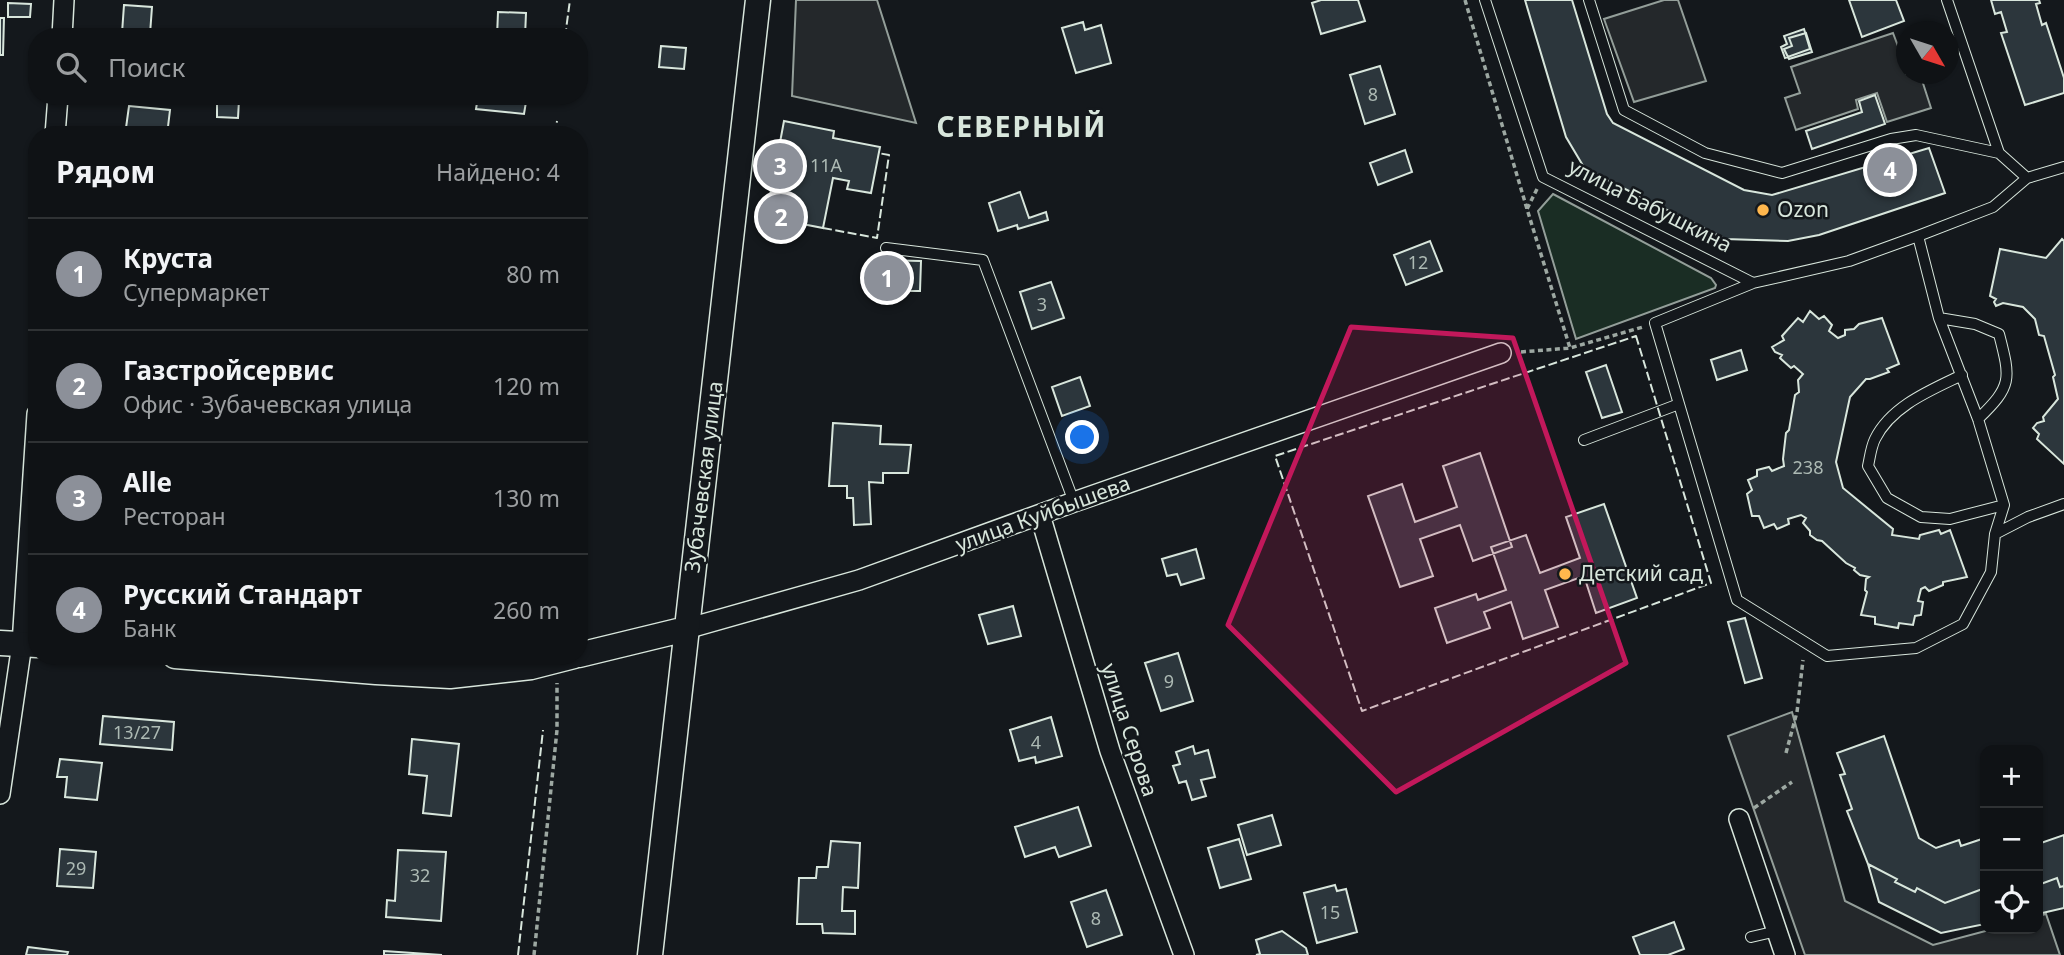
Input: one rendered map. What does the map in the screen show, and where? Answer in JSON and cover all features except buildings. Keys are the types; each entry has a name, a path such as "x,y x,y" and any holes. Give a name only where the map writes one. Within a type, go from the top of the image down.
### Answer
{"street":[{"path":"62,28 64,0"},
{"name":"Зубачевская улица","path":"650,955 758,0"},
{"path":"56,126 57,105"},
{"name":"улица Куйбышева","path":"588,653 686,629 859,580 1501,353"},
{"name":"улица Серова","path":"1040,516 1110,751 1184,955"},
{"path":"0,793 19,644 28,529"},
{"name":"улица Куйбышева","path":"288,665 450,676 539,665"},
{"path":"1739,819 1785,955"}],"lane":[{"name":"улица Бабушкина","path":"1485,0 1543,177 1753,284"},
{"path":"1589,0 1624,110 1705,153 1782,173 1891,139 1916,135 1999,153"},
{"path":"1947,0 1999,153 2027,178"},
{"path":"1918,236 1940,318 1978,419 2004,505 1995,534 1991,572 1963,624 1916,648 1827,656 1737,600 1655,323 1753,284 1849,261 1918,236 1993,207 2027,178 2064,167"},
{"path":"886,248 984,260 1074,502"},
{"path":"1940,318 1975,324 1998,334 2008,380 2001,397 1978,419"},
{"path":"1962,374 1892,414 1874,440 1868,466 1888,498 1921,517 1950,519 2004,505"},
{"path":"1584,440 1679,404"},
{"path":"1995,534 2028,517 2064,504"},
{"path":"1751,937 1777,931"}],"path":[{"path":"1465,0 1570,348"},
{"path":"1527,209 1543,177"},
{"path":"1501,353 1570,348 1655,323"},
{"path":"1786,753 1797,712 1805,644"},
{"path":"534,955 557,730 569,665"},
{"path":"1739,819 1792,782"}],"highlighted area":[{"path":"1351,327 1513,338 1626,663 1396,792 1228,625"}],"green space":[{"path":"1553,194 1711,278 1715,288 1576,339 1538,211"}],"shaded area":[{"path":"796,0 877,0 916,123 792,96"},
{"path":"1664,0 1678,0 1706,81 1634,102 1604,19"},
{"path":"1893,33 1896,41 1896,84 1923,84 1931,108 1887,122 1877,93 1856,100 1858,109 1796,130 1785,98 1800,93 1791,67"},
{"path":"1792,712 1845,901 1933,945 1980,932 2043,934 2043,915 2046,914 2060,955 1805,955 1728,736"}],"fence":[{"path":"566,28 570,0"},
{"path":"556,126 557,121"},
{"path":"823,228 877,238 889,155 878,153"},
{"path":"1636,336 1711,583 1362,711 1275,456 1636,336"},
{"path":"518,955 543,730"}],"place":[{"name":"Alle","path":"780,166"},
{"name":"Русский Стандарт","path":"1890,170"},
{"name":"Ozon","path":"1763,210"},
{"name":"Газстройсервис","path":"781,217"},
{"name":"Круста","path":"887,278"},
{"name":"Детский сад","path":"1565,574"}],"district":[{"name":"СЕВЕРНЫЙ","path":"1022,127"}]}
